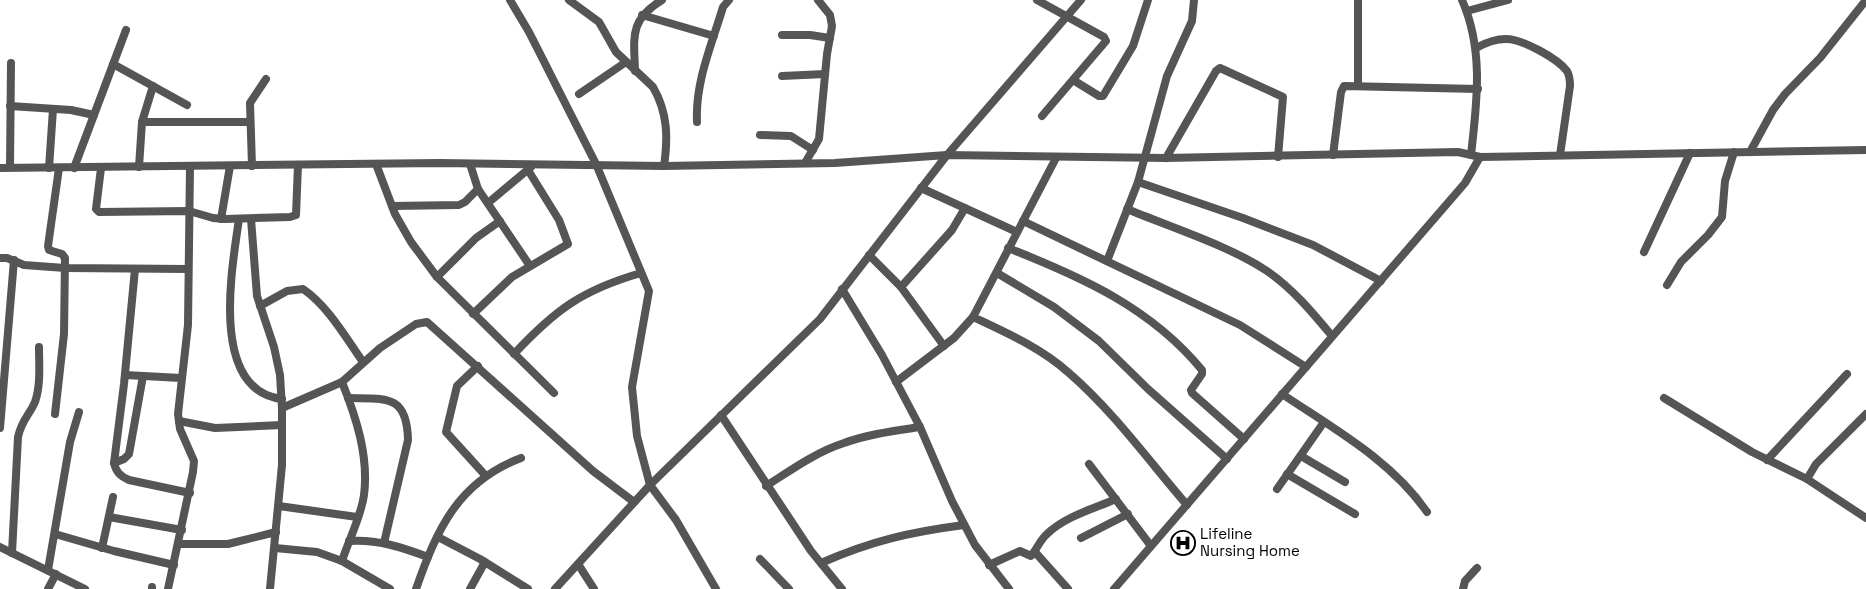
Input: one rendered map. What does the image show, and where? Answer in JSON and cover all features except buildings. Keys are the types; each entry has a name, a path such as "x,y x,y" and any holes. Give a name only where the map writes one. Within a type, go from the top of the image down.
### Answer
{"street":[{"path":"510,0 529,32 596,164 649,291 632,387 637,436 650,485 676,520 716,589"},
{"path":"569,0 599,22 616,52 653,87 664,112 667,144 664,166"},
{"path":"635,71 634,32 642,15 662,0"},
{"path":"697,122 697,95 724,6 730,0"},
{"path":"805,163 813,150 820,131 832,20 826,7 818,0"},
{"path":"1036,0 1104,37 1106,41 1042,116"},
{"path":"555,589 650,485 820,318 947,154 1081,0"},
{"path":"1074,80 1099,96 1103,96 1133,46 1148,0"},
{"path":"1107,260 1138,182 1167,76 1192,21 1194,0"},
{"path":"1358,0 1358,85"},
{"path":"1114,589 1465,183 1475,156 1478,89 1476,48 1467,11 1462,0"},
{"path":"1467,11 1508,0"},
{"path":"1750,152 1773,110 1785,94 1820,58 1866,0"},
{"path":"642,15 714,36"},
{"path":"74,168 126,30"},
{"path":"782,35 810,35 830,38"},
{"path":"1476,48 1496,40 1516,40 1531,46 1565,69 1570,79 1570,86 1560,155"},
{"path":"579,94 626,62"},
{"path":"10,63 10,167"},
{"path":"114,64 187,105"},
{"path":"1166,158 1216,71 1220,68 1282,97 1278,157"},
{"path":"782,76 825,74"},
{"path":"252,166 251,100 266,79"},
{"path":"139,167 142,122 153,86"},
{"path":"1333,155 1341,92 1344,86 1478,89"},
{"path":"10,106 53,109 94,115"},
{"path":"49,168 53,109"},
{"path":"142,122 250,122"},
{"path":"760,135 791,136 813,150"},
{"path":"0,168 376,164 596,164 664,166 805,163 947,154 1056,158 1166,158 1458,152 1475,156 1866,150"},
{"path":"1667,285 1681,262 1722,217 1725,182 1734,152"},
{"path":"1644,252 1690,153"},
{"path":"896,382 944,346 974,317 1056,158"},
{"path":"376,164 392,206 411,242 437,277 554,394"},
{"path":"470,164 478,189 530,266"},
{"path":"488,203 535,164"},
{"path":"101,168 96,209 99,212 189,211 221,219 251,219 290,217 296,214 298,165"},
{"path":"168,589 190,493 194,461 179,422 181,378 188,325 190,166"},
{"path":"221,219 230,166"},
{"path":"56,414 64,334 65,268 63,255 49,250 48,246 59,168"},
{"path":"473,314 512,277 563,248 568,241 559,220 528,170"},
{"path":"1138,182 1243,218 1313,245 1381,281"},
{"path":"921,188 1017,232"},
{"path":"392,206 459,205 466,202 478,189"},
{"path":"900,287 952,230 966,208"},
{"path":"1127,209 1217,246 1267,271 1303,301 1332,336"},
{"path":"239,219 229,304 235,354 248,381 259,392 270,397 282,399"},
{"path":"251,219 254,273 260,306 274,347 282,399 279,506 270,589"},
{"path":"437,277 476,238 500,221"},
{"path":"1023,221 1240,325 1306,367"},
{"path":"1008,248 1079,277 1105,290 1131,305 1169,334 1202,370 1202,374 1191,390 1192,394 1244,438"},
{"path":"869,255 900,287 944,346"},
{"path":"0,258 14,260 24,265 65,268 188,269"},
{"path":"0,428 3,364 14,260"},
{"path":"135,269 125,375 114,462 120,476 129,480 190,493"},
{"path":"514,354 551,316 575,299 601,286 641,273"},
{"path":"997,273 1054,307 1099,341 1148,389 1226,459"},
{"path":"260,306 287,291 304,289 311,294 324,310 363,362"},
{"path":"842,289 920,427 964,525 989,564 1009,589"},
{"path":"974,317 1034,347 1069,373 1187,505"},
{"path":"282,408 342,382 363,362 409,329 424,321 430,324 478,366 593,472 634,502"},
{"path":"12,552 18,437 22,421 32,407 38,392 39,347"},
{"path":"478,366 457,386 446,432 485,475"},
{"path":"1768,460 1847,374"},
{"path":"125,375 181,378"},
{"path":"114,462 124,459 130,454 143,376"},
{"path":"342,382 363,454 365,476 364,496 342,561"},
{"path":"1282,394 1399,477 1427,512"},
{"path":"348,398 379,398 396,402 404,412 408,440 384,543"},
{"path":"1664,398 1725,437 1807,479 1866,518"},
{"path":"48,589 70,442 79,412"},
{"path":"1807,479 1816,464 1866,414"},
{"path":"721,415 766,486 842,589"},
{"path":"179,422 215,428 282,425"},
{"path":"1277,489 1324,422"},
{"path":"766,486 803,462 843,443 876,434 920,427"},
{"path":"1300,456 1345,482"},
{"path":"416,589 428,557 447,518 470,488 499,466 521,458"},
{"path":"1089,464 1151,546"},
{"path":"1287,474 1355,514"},
{"path":"102,548 113,497"},
{"path":"989,564 1017,551 1024,551 1030,556 1035,552 1041,540 1054,528 1116,499"},
{"path":"279,506 357,517"},
{"path":"1081,538 1128,514"},
{"path":"109,517 182,530"},
{"path":"821,563 866,544 914,532 964,525"},
{"path":"179,544 228,544 276,532"},
{"path":"55,534 102,548 174,565"},
{"path":"438,537 485,562 528,589"},
{"path":"348,541 384,543 428,557"},
{"path":"0,547 85,589"},
{"path":"275,548 317,552 342,561 390,589"},
{"path":"1035,552 1068,589"},
{"path":"760,559 789,589"},
{"path":"470,589 485,562"},
{"path":"578,564 594,589"},
{"path":"1464,589 1467,578 1477,568"}],"place":[{"name":"Lifeline Nursing Home","path":"1183,543"}]}
